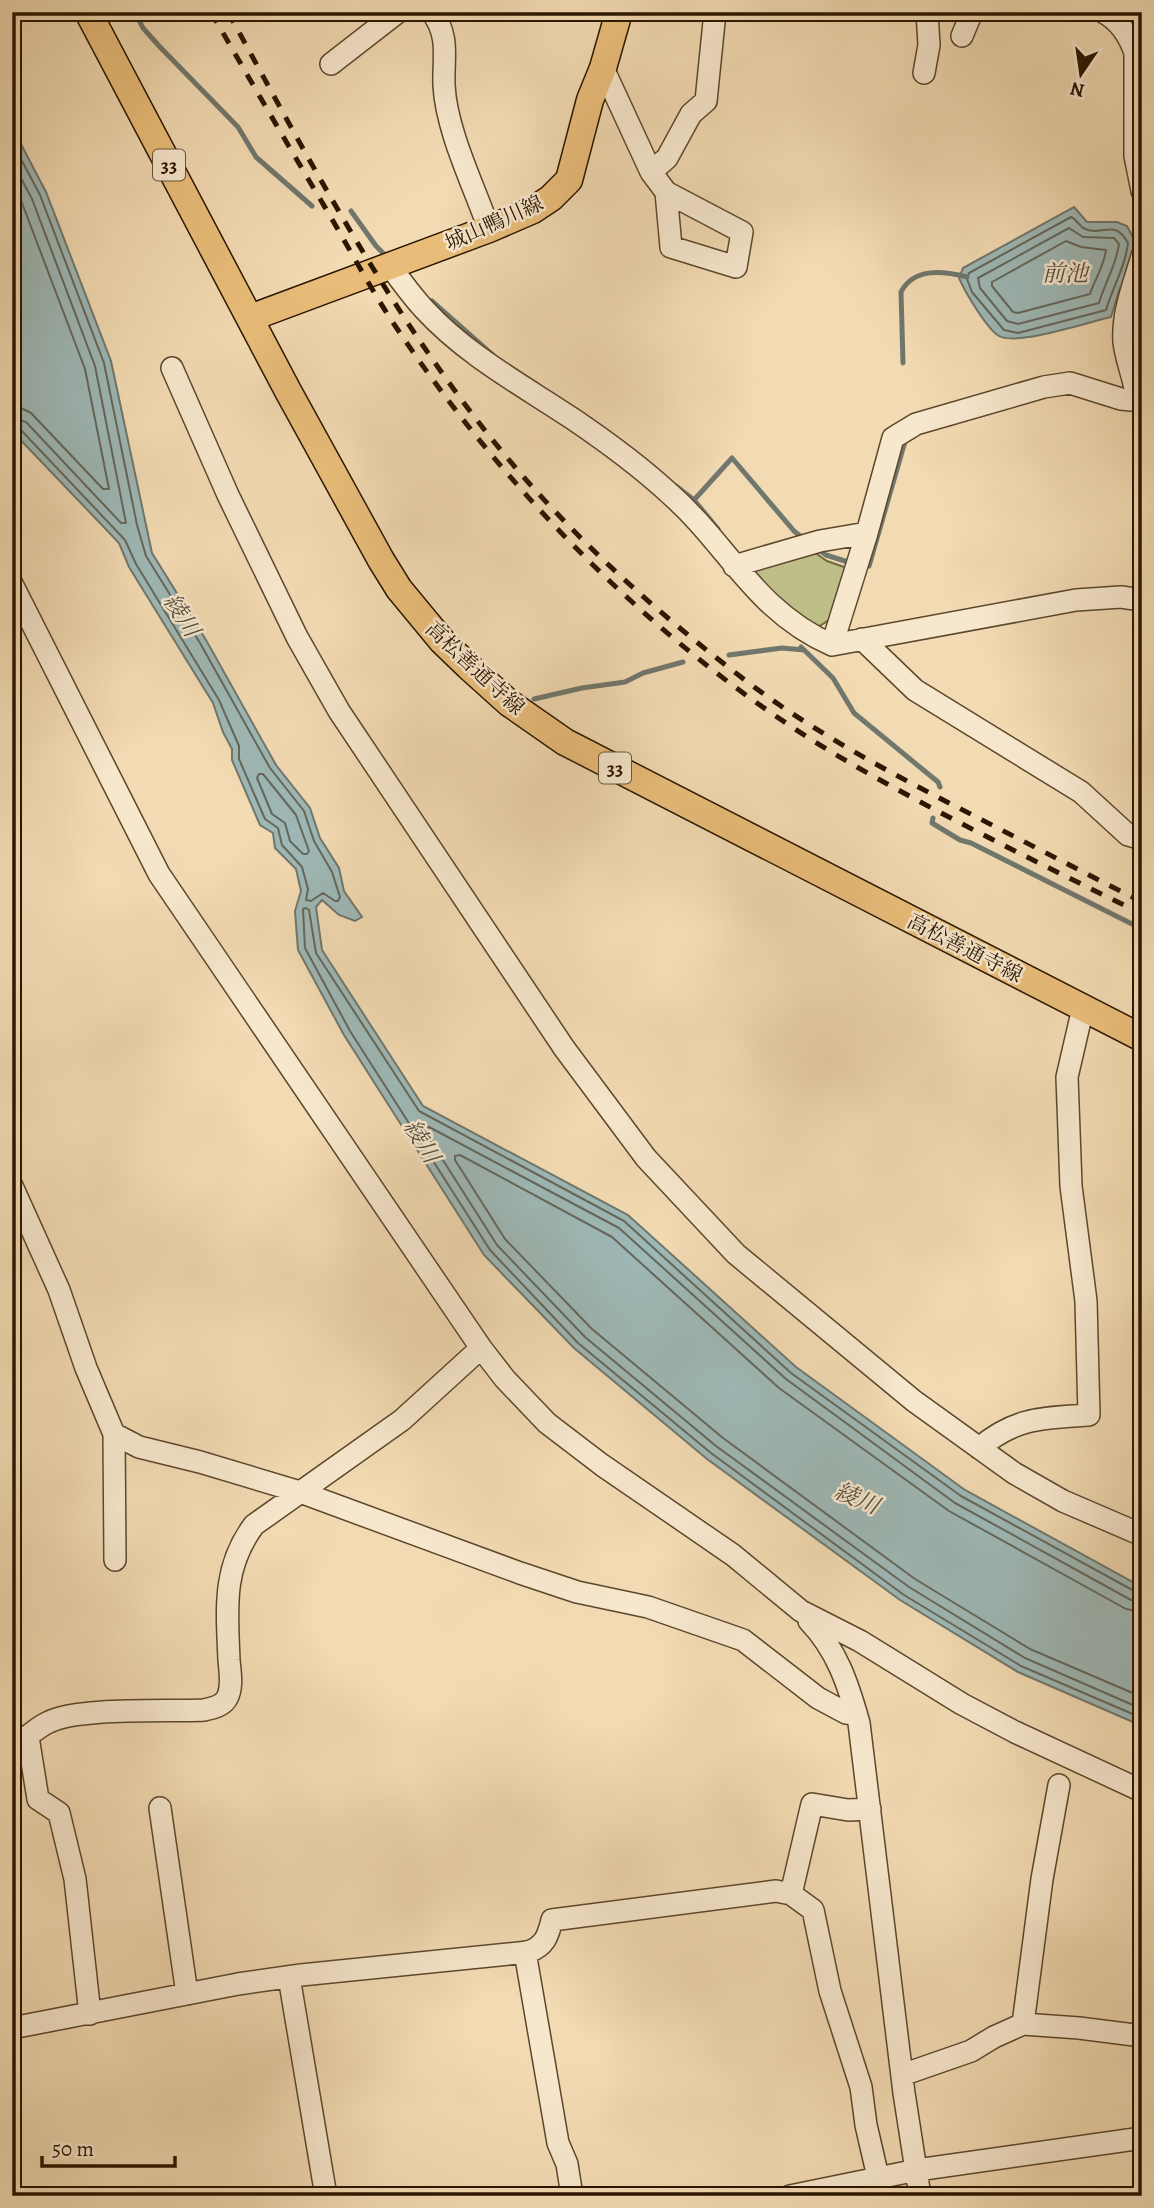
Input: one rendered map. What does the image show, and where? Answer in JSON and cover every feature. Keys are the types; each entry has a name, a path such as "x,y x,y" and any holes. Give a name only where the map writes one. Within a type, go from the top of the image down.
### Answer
{"main road":[{"name":"高松善通寺線","path":"88,12 350,505 399,589 442,641 509,703 565,742 1142,1038"},
{"name":"城山鴨川線","path":"250,318 489,229 533,210 551,198 569,180 590,100 603,68 619,12"}],"street":[{"path":"331,64 398,12"},
{"path":"432,12 441,25 444,40 447,111 489,229"},
{"path":"651,172 667,158 691,114 706,101 715,12"},
{"path":"924,73 929,45 927,12"},
{"path":"962,36 972,12"},
{"path":"1103,12 1123,28 1135,53 1135,156 1142,191"},
{"path":"603,68 651,172 666,192"},
{"path":"832,645 893,438 910,427 1044,387 1070,383 1121,399 1138,396 1125,345 1124,318 1142,256"},
{"path":"391,267 424,309 495,369 574,419 670,494 763,598 792,624 832,645 1076,600 1121,597 1142,600"},
{"path":"172,368 233,507 297,637 339,712 564,1048 646,1158 736,1254 914,1401 1014,1473 1063,1501 1142,1535"},
{"path":"734,566 812,543 867,533"},
{"path":"12,584 159,874 481,1348 505,1379 547,1423 613,1473 733,1555 800,1611 829,1643 841,1664 856,1714 920,2196"},
{"path":"862,639 915,690 1081,792 1128,835 1142,839"},
{"path":"979,1448 997,1433 1032,1419 1089,1415 1086,1301 1071,1186 1067,1077 1083,1008"},
{"path":"12,1186 59,1290 86,1368 114,1434 115,1560"},
{"path":"90,2014 75,1879 59,1813 38,1799 20,1740 49,1721 78,1715 204,1710 218,1706 226,1700 231,1688 227,1620 229,1582 241,1543 254,1525 402,1420 481,1348"},
{"path":"114,1434 139,1447 300,1492 531,1577 611,1601 648,1607 743,1640 818,1698 846,1713 856,1714"},
{"path":"800,1611 860,1641 962,1704 1015,1732 1142,1791"},
{"path":"1023,2025 1042,1880 1059,1785"},
{"path":"791,1894 812,1804 848,1810 870,1809"},
{"path":"160,1808 187,1994"},
{"path":"12,2028 289,1977 525,1952 538,1948 547,1939 552,1920 776,1891 791,1894 813,1910 830,1992 861,2087 866,2125 878,2177"},
{"path":"525,1952 558,2143 567,2164 572,2196"},
{"path":"289,1977 326,2196"},
{"path":"902,2075 971,2051 994,2037 1023,2025 1079,2028 1142,2036"},
{"path":"790,2196 917,2170 1142,2138"}],"green space":[{"path":"811,550 827,561 847,568 832,618 818,627 787,613 751,568"}],"water":[{"name":"綾川","path":"12,127 46,192 111,361 152,553 206,640 276,765 310,808 320,838 339,868 344,891 362,917 355,921 339,915 322,900 316,907 322,950 423,1106 628,1215 796,1367 965,1490 1142,1587 1142,1726 1018,1672 900,1600 707,1459 574,1348 484,1255 344,1035 298,950 295,911 301,891 296,869 275,848 273,833 260,825 232,760 232,749 213,703 129,567 119,543 12,431"},
{"name":"前池","path":"1074,207 1087,222 1117,222 1127,226 1136,243 1125,288 1120,288 1111,317 1037,336 999,336 983,318 962,284 959,278 963,268"}],"waterway":[{"path":"135,12 143,28 160,47 238,127 256,157 312,206"},
{"path":"351,211 388,258"},
{"path":"903,363 901,292 914,278 930,273 967,277"},
{"path":"432,301 493,355"},
{"path":"861,564 869,566 906,438"},
{"path":"694,500 732,458 794,531 805,540"},
{"path":"676,486 694,500 718,529"},
{"path":"816,548 826,555 851,563"},
{"path":"801,647 833,678 854,713 938,782 940,787"},
{"path":"729,655 782,648 804,650"},
{"path":"534,699 625,682 643,673 683,662"},
{"path":"933,818 932,823 960,840 971,843 1142,929"}],"railway":[{"path":"211,12 390,318 436,384 486,448 540,510 598,569 658,625 722,677 788,725 927,806 1142,914"},
{"path":"228,12 365,256 442,373 528,482 603,560 712,655 766,696 818,730 900,777 1142,902"}]}
